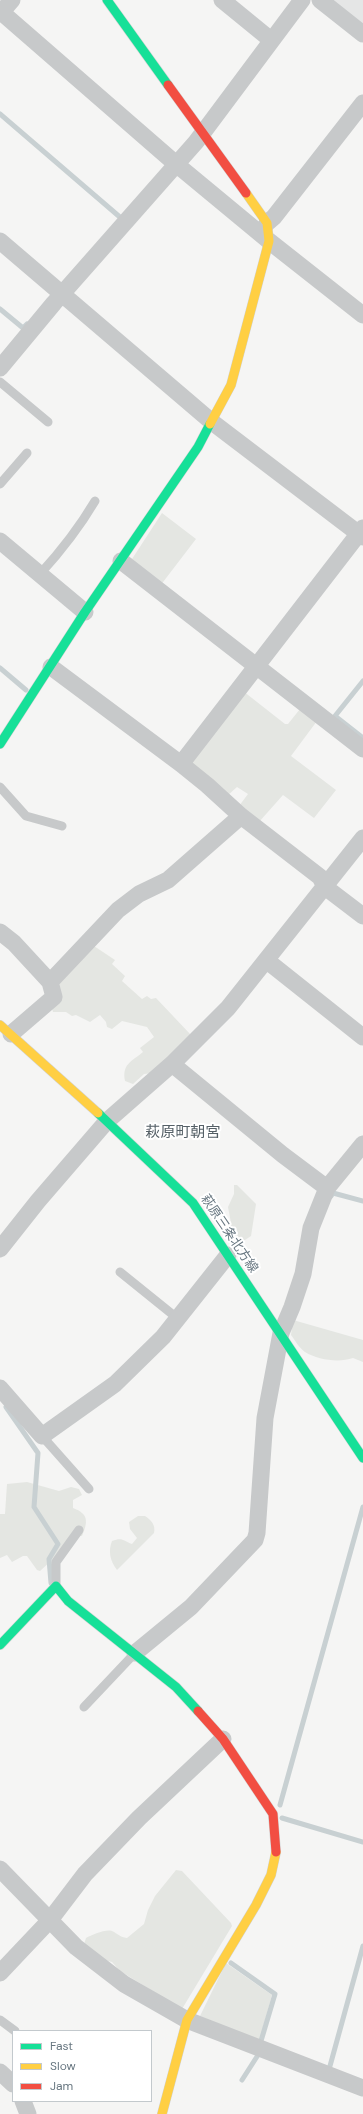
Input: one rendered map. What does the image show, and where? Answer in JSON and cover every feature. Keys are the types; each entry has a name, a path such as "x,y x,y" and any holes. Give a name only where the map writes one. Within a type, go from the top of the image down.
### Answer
{"street":[{"path":"0,744 85,612 121,562 198,447 212,422 231,385 269,242 266,224 203,131 107,0"},
{"path":"222,0 271,40"},
{"path":"0,368 176,164 203,131 302,0"},
{"path":"320,0 363,34"},
{"path":"3,9 176,164 269,242 363,315"},
{"path":"266,224 274,216 363,103"},
{"path":"0,241 212,422 362,533 255,667 181,764"},
{"path":"0,541 85,612"},
{"path":"121,562 363,749"},
{"path":"51,667 181,764 241,816 320,877 325,887 363,916"},
{"path":"50,982 118,910 139,894 168,880 241,816"},
{"path":"0,1249 38,1201 106,1121 172,1064 228,1008 363,838"},
{"path":"0,932 14,943 50,982 54,997 4,1032"},
{"path":"266,960 363,1037"},
{"name":"萩原三条北方線","path":"4,1032 106,1121 193,1203 363,1458"},
{"path":"172,1064 283,1155 327,1188"},
{"path":"135,1653 191,1607 255,1540 257,1533 265,1418 281,1333 292,1307 303,1274 311,1228 327,1188 363,1144"},
{"path":"0,1388 42,1436 115,1384 162,1337 228,1255"},
{"path":"0,1646 56,1586 68,1601 176,1687 224,1739 272,1814 277,1849 271,1875 256,1904 187,2020 165,2112"},
{"path":"0,1973 50,1920 85,1874 139,1818 224,1739"},
{"path":"0,1869 76,1947 124,1984 187,2020 363,2088"},
{"path":"0,2072 12,2083"},
{"path":"23,2102 28,2114"}],"lane":[{"path":"0,382 48,422"},
{"path":"0,484 27,453"},
{"path":"40,574 60,553 80,527 95,501"},
{"path":"0,787 26,816 62,826"},
{"path":"120,1272 177,1318"},
{"path":"42,1436 88,1489"},
{"path":"56,1586 56,1562 79,1530"},
{"path":"84,1707 135,1653"},
{"path":"0,2020 15,2030"}],"shaded area":[{"path":"329,0 363,0 363,27"},
{"path":"162,513 196,539 160,586 132,559"},
{"path":"243,691 285,724 288,724 300,709 317,721 291,756 336,790 314,818 283,795 259,822 239,806 248,794 237,787 227,796 191,765 191,760"},
{"path":"94,946 115,960 112,964 125,976 122,981 142,999 147,996 151,999 156,998 191,1035 154,1073 144,1074 133,1084 125,1081 124,1075 128,1064 143,1052 140,1048 154,1037 147,1027 122,1021 112,1029 107,1027 106,1022 100,1015 90,1022 76,1015 72,1016 66,1012 53,1012 51,1005 54,982"},
{"path":"234,1185 237,1185 256,1204 251,1236 239,1244 234,1244 225,1235 231,1223 228,1207 234,1194"},
{"path":"293,1320 363,1340 363,1362 353,1358 347,1360 322,1359 305,1352 291,1335"},
{"path":"27,1482 59,1491 71,1487 79,1489 82,1495 73,1500 73,1508 82,1513 86,1519 82,1536 73,1534 52,1560 40,1571 37,1570 27,1556 23,1556 12,1562 7,1555 0,1558 0,1514 5,1514 7,1484"},
{"path":"138,1516 145,1516 151,1521 154,1525 154,1533 117,1570 110,1556 112,1541 121,1539 132,1544 137,1538 130,1529 129,1522"},
{"path":"176,1870 182,1871 231,1923 232,1926 182,2009 120,1971 112,1962 104,1960 84,1944 86,1938 106,1931 112,1931 127,1938 144,1924 148,1910 155,1896"},
{"path":"226,1963 272,1995 259,2042 200,2016"}],"waterway":[{"path":"0,114 121,218"},
{"path":"0,309 23,328 27,324"},
{"path":"0,668 26,690"},
{"path":"363,681 335,716 363,738"},
{"path":"331,1196 333,1193 363,1201"},
{"path":"6,1407 38,1453 34,1507 58,1544 49,1559 51,1583"},
{"path":"280,1805 363,1507"},
{"path":"282,1818 363,1842"},
{"path":"330,2066 363,1946"},
{"path":"231,1963 275,1994 261,2041"},
{"path":"242,2080 258,2055"}],"traffic: fast":[{"path":"107,0 168,85"},
{"path":"0,744 85,612 198,447 210,424"},
{"path":"98,1113 193,1203 363,1458"},
{"path":"0,1645 56,1586 68,1601 176,1687 198,1711"}],"traffic: slow":[{"path":"210,424 231,385 269,241 267,223 246,193"},
{"path":"0,1025 98,1113"},
{"path":"162,2114 187,2020 256,1905 271,1875 276,1852"}],"traffic: jam":[{"path":"168,85 246,193"},
{"path":"198,1711 223,1739 273,1814 276,1852"}],"district":[{"name":"萩原町朝宮","path":"183,1133"}]}
